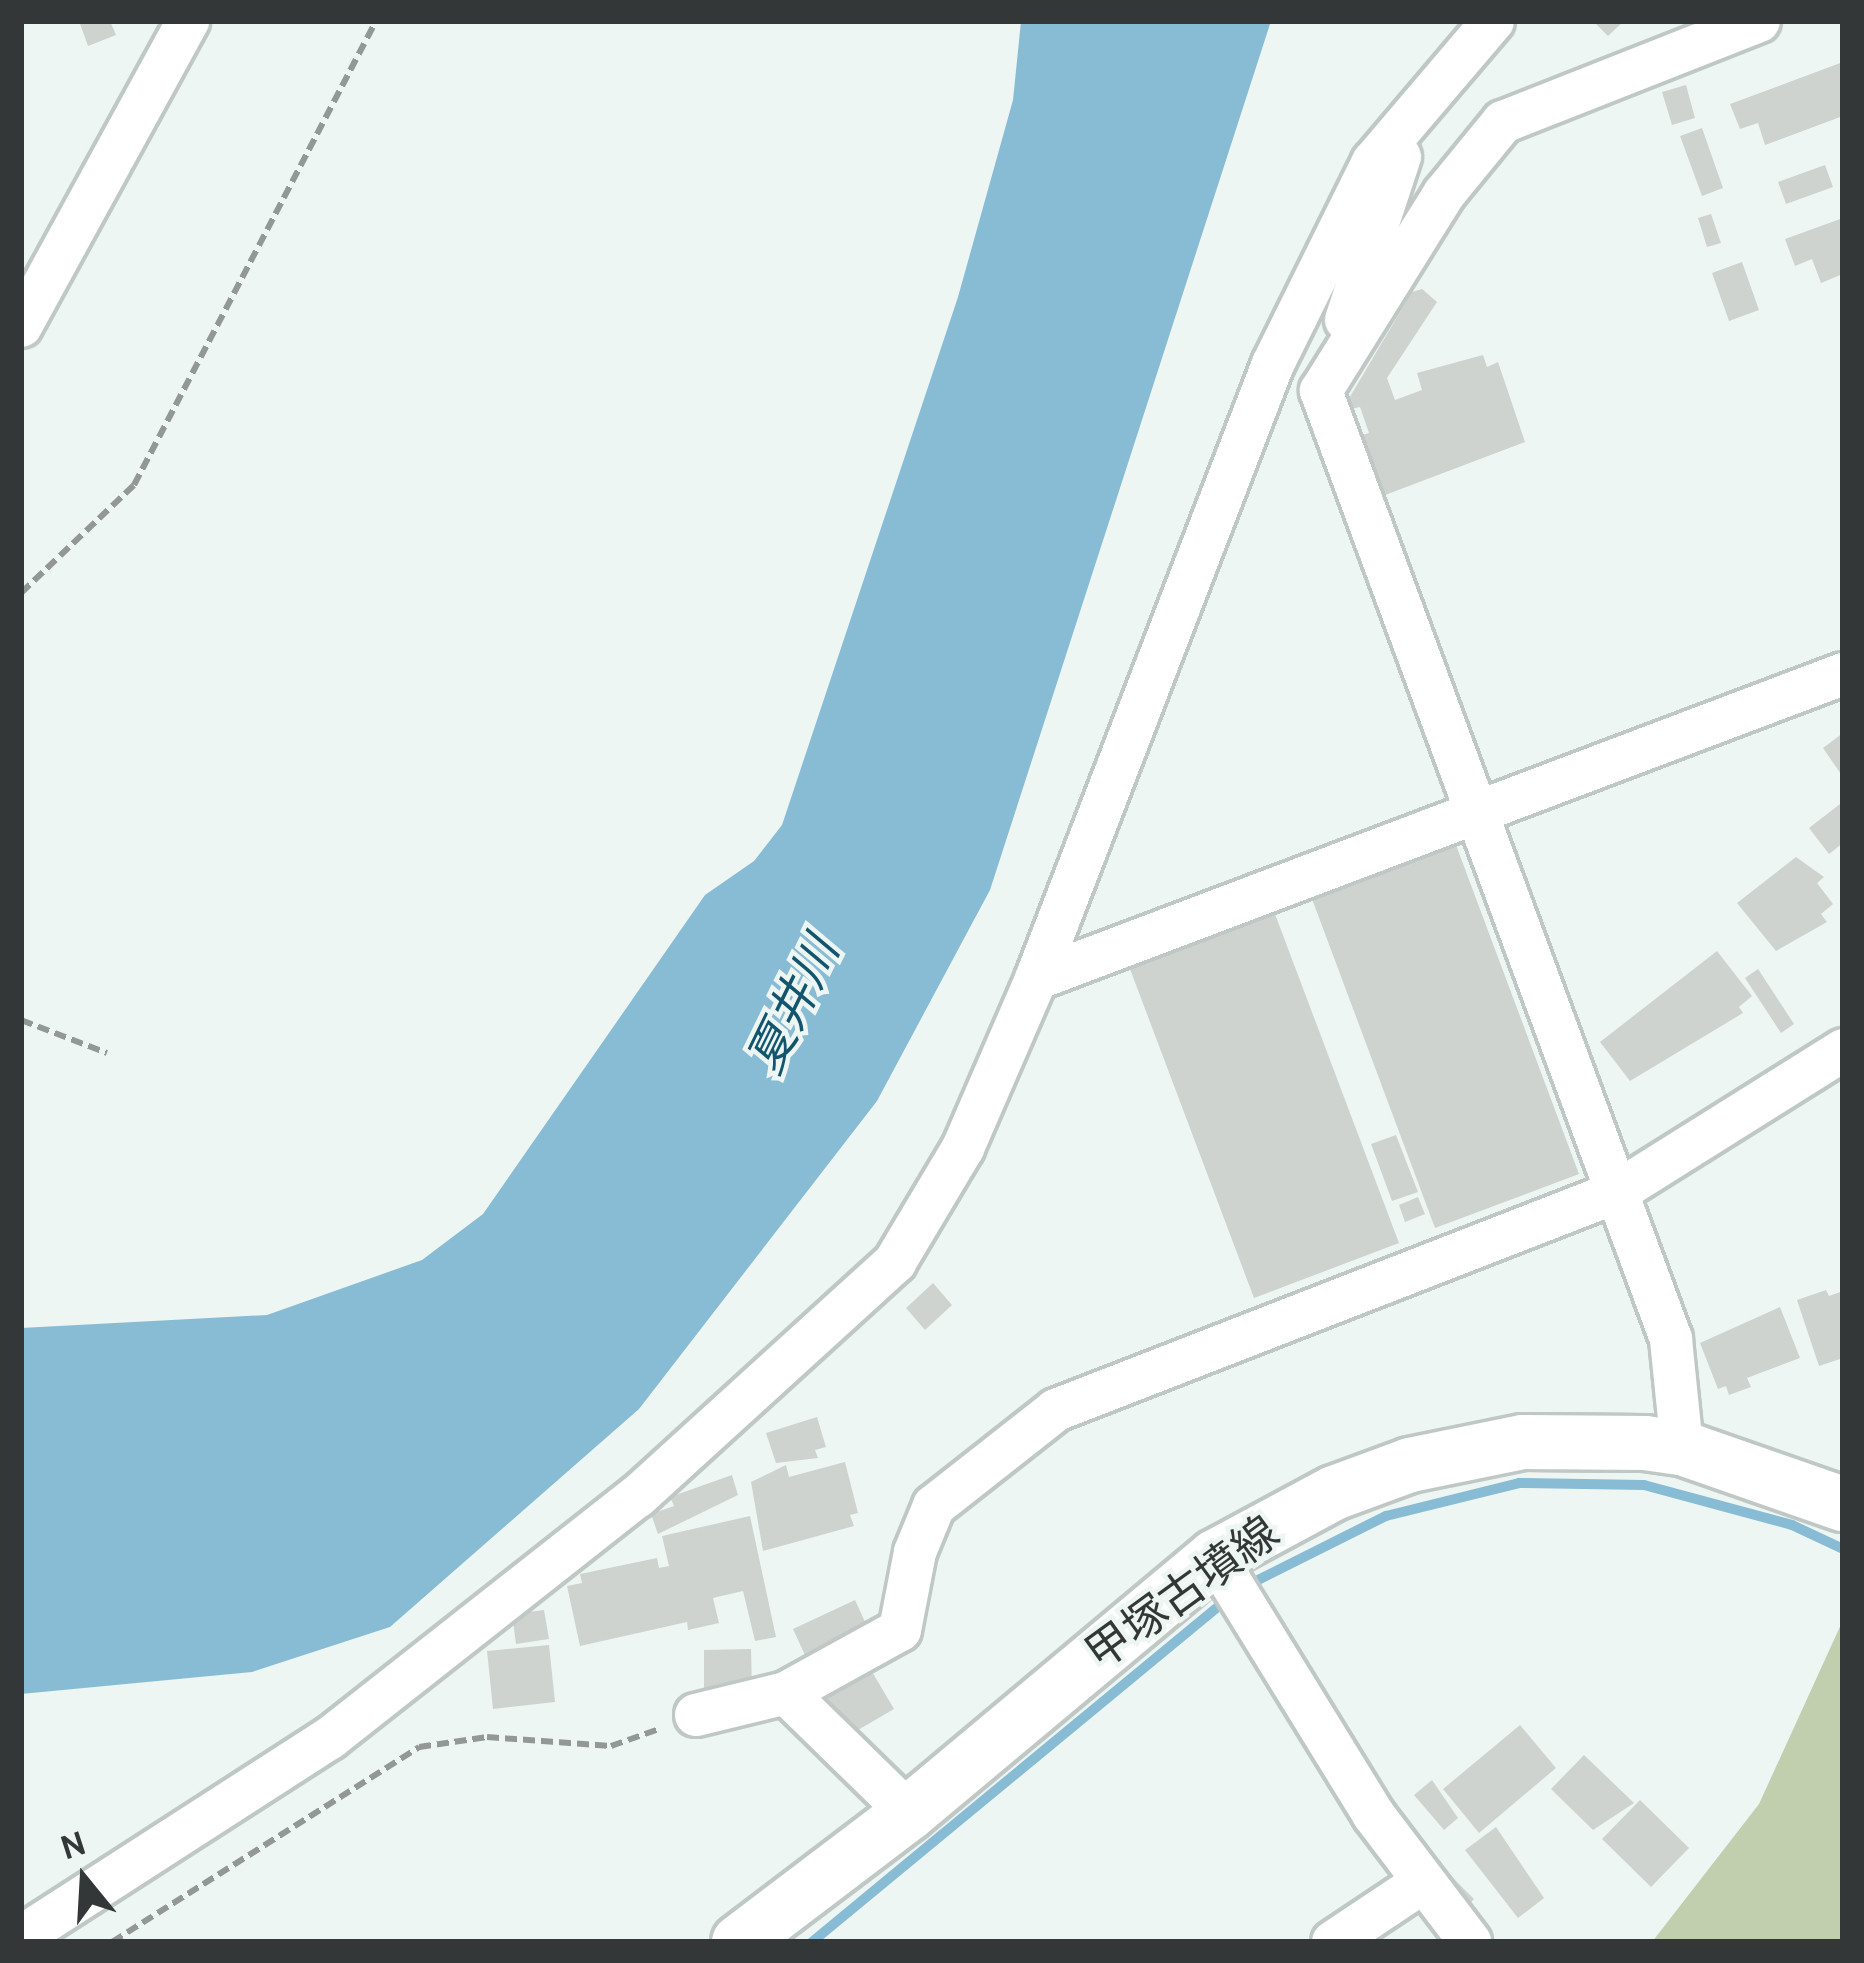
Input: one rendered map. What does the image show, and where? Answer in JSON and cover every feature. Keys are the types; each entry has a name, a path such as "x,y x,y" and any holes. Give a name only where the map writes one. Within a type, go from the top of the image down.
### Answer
{"main road":[{"name":"甲塚古墳線","path":"739,1942 1231,1580 1334,1493 1410,1465 1523,1442 1682,1448 1843,1504"}],"street":[{"path":"21,326 188,21"},
{"path":"21,1937 330,1738 638,1496 895,1262 963,1148 1036,979 1253,418 1373,162 1492,21"},
{"path":"1253,418 1328,379 1444,194 1503,122 1759,21"},
{"path":"1415,113 1328,379 1671,1339 1682,1448"},
{"path":"1036,979 1484,814 1843,674"},
{"path":"696,1715 786,1693 900,1630 915,1552 934,1506 1056,1410 1618,1192 1843,1050"},
{"path":"1231,1580 1420,1884 1470,1942"},
{"path":"786,1693 909,1814"},
{"path":"1333,1942 1420,1884"}],"path":[{"path":"21,593 134,485 376,21"},
{"path":"21,1020 106,1053"},
{"path":"112,1942 419,1747 488,1737 611,1746 696,1715"}],"green space":[{"path":"1843,1620 1843,1942 1652,1942 1759,1804"}],"water":[{"name":"夏井川","path":"1021,21 1271,21 990,890 877,1101 639,1409 390,1627 252,1672 21,1694 21,1328 267,1315 422,1260 483,1214 705,895 754,861 782,825 958,297 1013,100"}],"building":[{"path":"79,21 110,21 116,35 88,46"},
{"path":"1593,21 1624,21 1608,36"},
{"path":"1843,62 1843,116 1765,145 1758,123 1740,129 1730,104"},
{"path":"1686,85 1695,118 1672,125 1662,92"},
{"path":"1702,128 1723,188 1702,196 1680,136"},
{"path":"1825,165 1833,187 1786,204 1778,182"},
{"path":"1711,214 1721,243 1707,247 1698,218"},
{"path":"1843,218 1843,274 1821,283 1812,259 1795,266 1785,239"},
{"path":"1742,262 1759,310 1729,321 1712,273"},
{"path":"1422,289 1437,302 1387,378 1395,400 1422,390 1417,373 1483,355 1487,367 1498,362 1525,442 1372,500 1352,438 1369,433 1360,407 1351,409 1348,400 1412,292"},
{"path":"1843,733 1843,777 1823,748"},
{"path":"1840,804 1843,843 1829,854 1809,828"},
{"path":"1456,845 1579,1174 1435,1228 1312,899"},
{"path":"1796,857 1824,877 1817,883 1833,904 1821,914 1827,922 1776,951 1737,903"},
{"path":"1275,914 1399,1243 1254,1298 1130,969"},
{"path":"1717,951 1752,996 1739,1007 1743,1013 1630,1081 1600,1042"},
{"path":"1758,969 1794,1024 1781,1033 1745,978"},
{"path":"1396,1135 1418,1192 1392,1201 1371,1144"},
{"path":"1418,1197 1425,1214 1405,1222 1399,1205"},
{"path":"933,1283 952,1305 925,1330 906,1308"},
{"path":"1826,1290 1829,1296 1843,1291 1843,1358 1819,1366 1797,1300"},
{"path":"1780,1307 1800,1358 1747,1378 1751,1387 1729,1395 1726,1386 1718,1389 1700,1343"},
{"path":"817,1417 826,1447 815,1450 818,1458 776,1463 766,1433"},
{"path":"845,1462 858,1513 850,1515 854,1526 763,1551 751,1482 786,1465 789,1477"},
{"path":"732,1475 738,1495 658,1534 651,1514 674,1506 670,1497"},
{"path":"750,1516 776,1637 755,1641 743,1591 713,1598 719,1623 688,1630 687,1622 580,1646 567,1586 582,1583 580,1574 657,1558 659,1568 669,1566 662,1536"},
{"path":"855,1600 871,1635 809,1664 793,1629"},
{"path":"544,1610 549,1639 516,1644 512,1614"},
{"path":"549,1645 555,1702 493,1709 487,1651"},
{"path":"751,1649 752,1689 704,1690 704,1650"},
{"path":"871,1670 894,1709 846,1737 823,1699"},
{"path":"1520,1725 1556,1768 1479,1833 1443,1789"},
{"path":"1584,1755 1634,1803 1593,1830 1551,1789"},
{"path":"1432,1780 1458,1818 1444,1830 1414,1795"},
{"path":"1640,1800 1689,1848 1651,1887 1602,1839"},
{"path":"1496,1827 1544,1898 1518,1918 1465,1850"},
{"path":"1437,1862 1474,1899 1462,1912 1424,1875"}],"waterway":[{"path":"1246,1586 1386,1516 1519,1483 1644,1485 1792,1525 1843,1549"},
{"path":"812,1942 1231,1596"}]}
